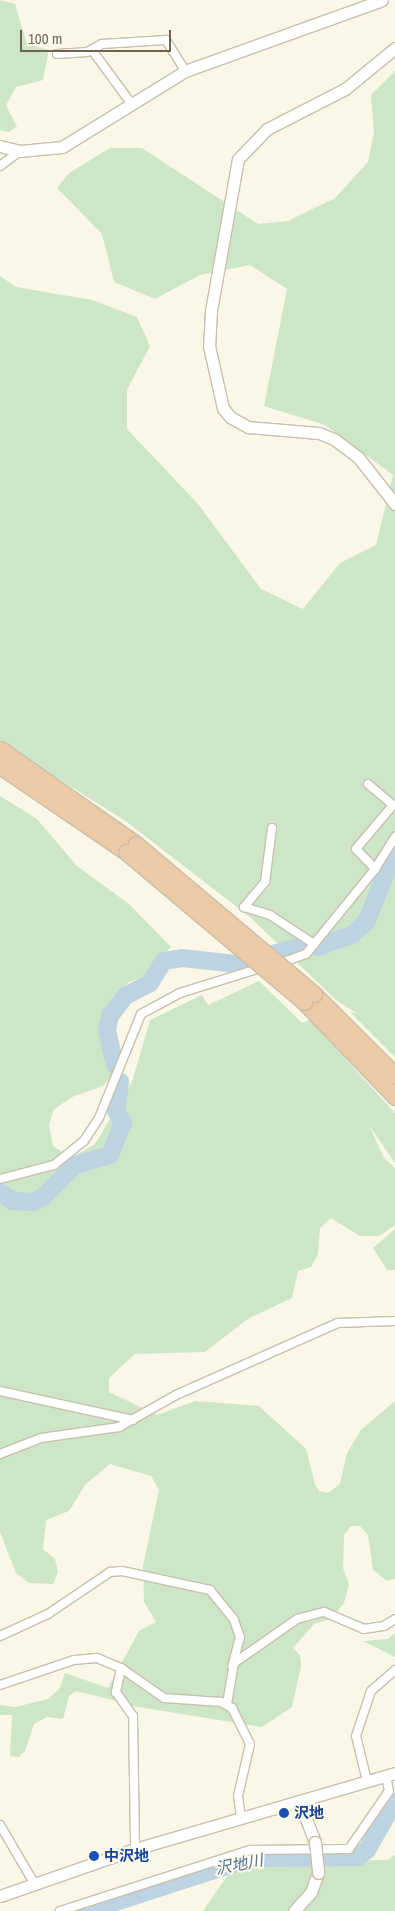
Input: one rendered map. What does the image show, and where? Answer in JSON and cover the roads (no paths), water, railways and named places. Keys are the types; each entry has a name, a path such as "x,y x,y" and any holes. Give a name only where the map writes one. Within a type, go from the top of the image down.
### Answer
{"highway":[{"path":"0,750 131,848 309,998 395,1075"},
{"path":"0,766 131,848"},
{"path":"309,998 395,1097"}],"street":[{"path":"0,146 20,151 76,141 185,71 382,0"},
{"path":"57,54 92,50 102,44 166,40 185,71"},
{"path":"395,48 345,89 267,129 245,148 233,175 209,328 213,372 230,417 248,426 334,439 358,457 395,504"},
{"path":"92,50 133,106"},
{"path":"0,166 20,151"},
{"path":"368,784 393,805 356,849 375,869"},
{"path":"272,828 265,882 244,907 270,915 314,944"},
{"path":"0,1179 54,1165 84,1141 99,1118 141,1014 208,983 297,960 314,944 375,869 395,836"},
{"path":"0,1454 41,1438 119,1427 176,1394 338,1323 395,1321"},
{"path":"0,1391 132,1420"},
{"path":"0,1636 48,1614 110,1572 122,1571 210,1590 234,1620 240,1636 232,1666 227,1704 250,1744 238,1796 241,1818"},
{"path":"232,1666 275,1630 316,1612 364,1629 384,1626 395,1619"},
{"path":"0,1685 74,1660 97,1658 121,1668 164,1698 227,1704"},
{"path":"121,1668 117,1696 133,1716 135,1849"},
{"path":"367,1781 356,1736 371,1691 395,1670"},
{"path":"0,1896 135,1849 390,1774 389,1791 349,1850 250,1850 60,1911"},
{"path":"294,1911 311,1892 318,1873 315,1842 299,1800"},
{"path":"0,1825 34,1884"}],"waterway":[{"path":"317,947 352,935 367,921 395,849"},
{"path":"115,1065 107,1030 110,1016 125,996 150,983 164,961 182,958 236,964 303,946"},
{"path":"0,1192 13,1201 33,1202 43,1197 75,1165 110,1155 123,1123 116,1111 120,1081"},
{"name":"沢地川","path":"88,1911 251,1858 358,1857 367,1850 395,1801"}],"place":[{"name":"沢地","path":"284,1813"},
{"name":"中沢地","path":"94,1856"}]}
